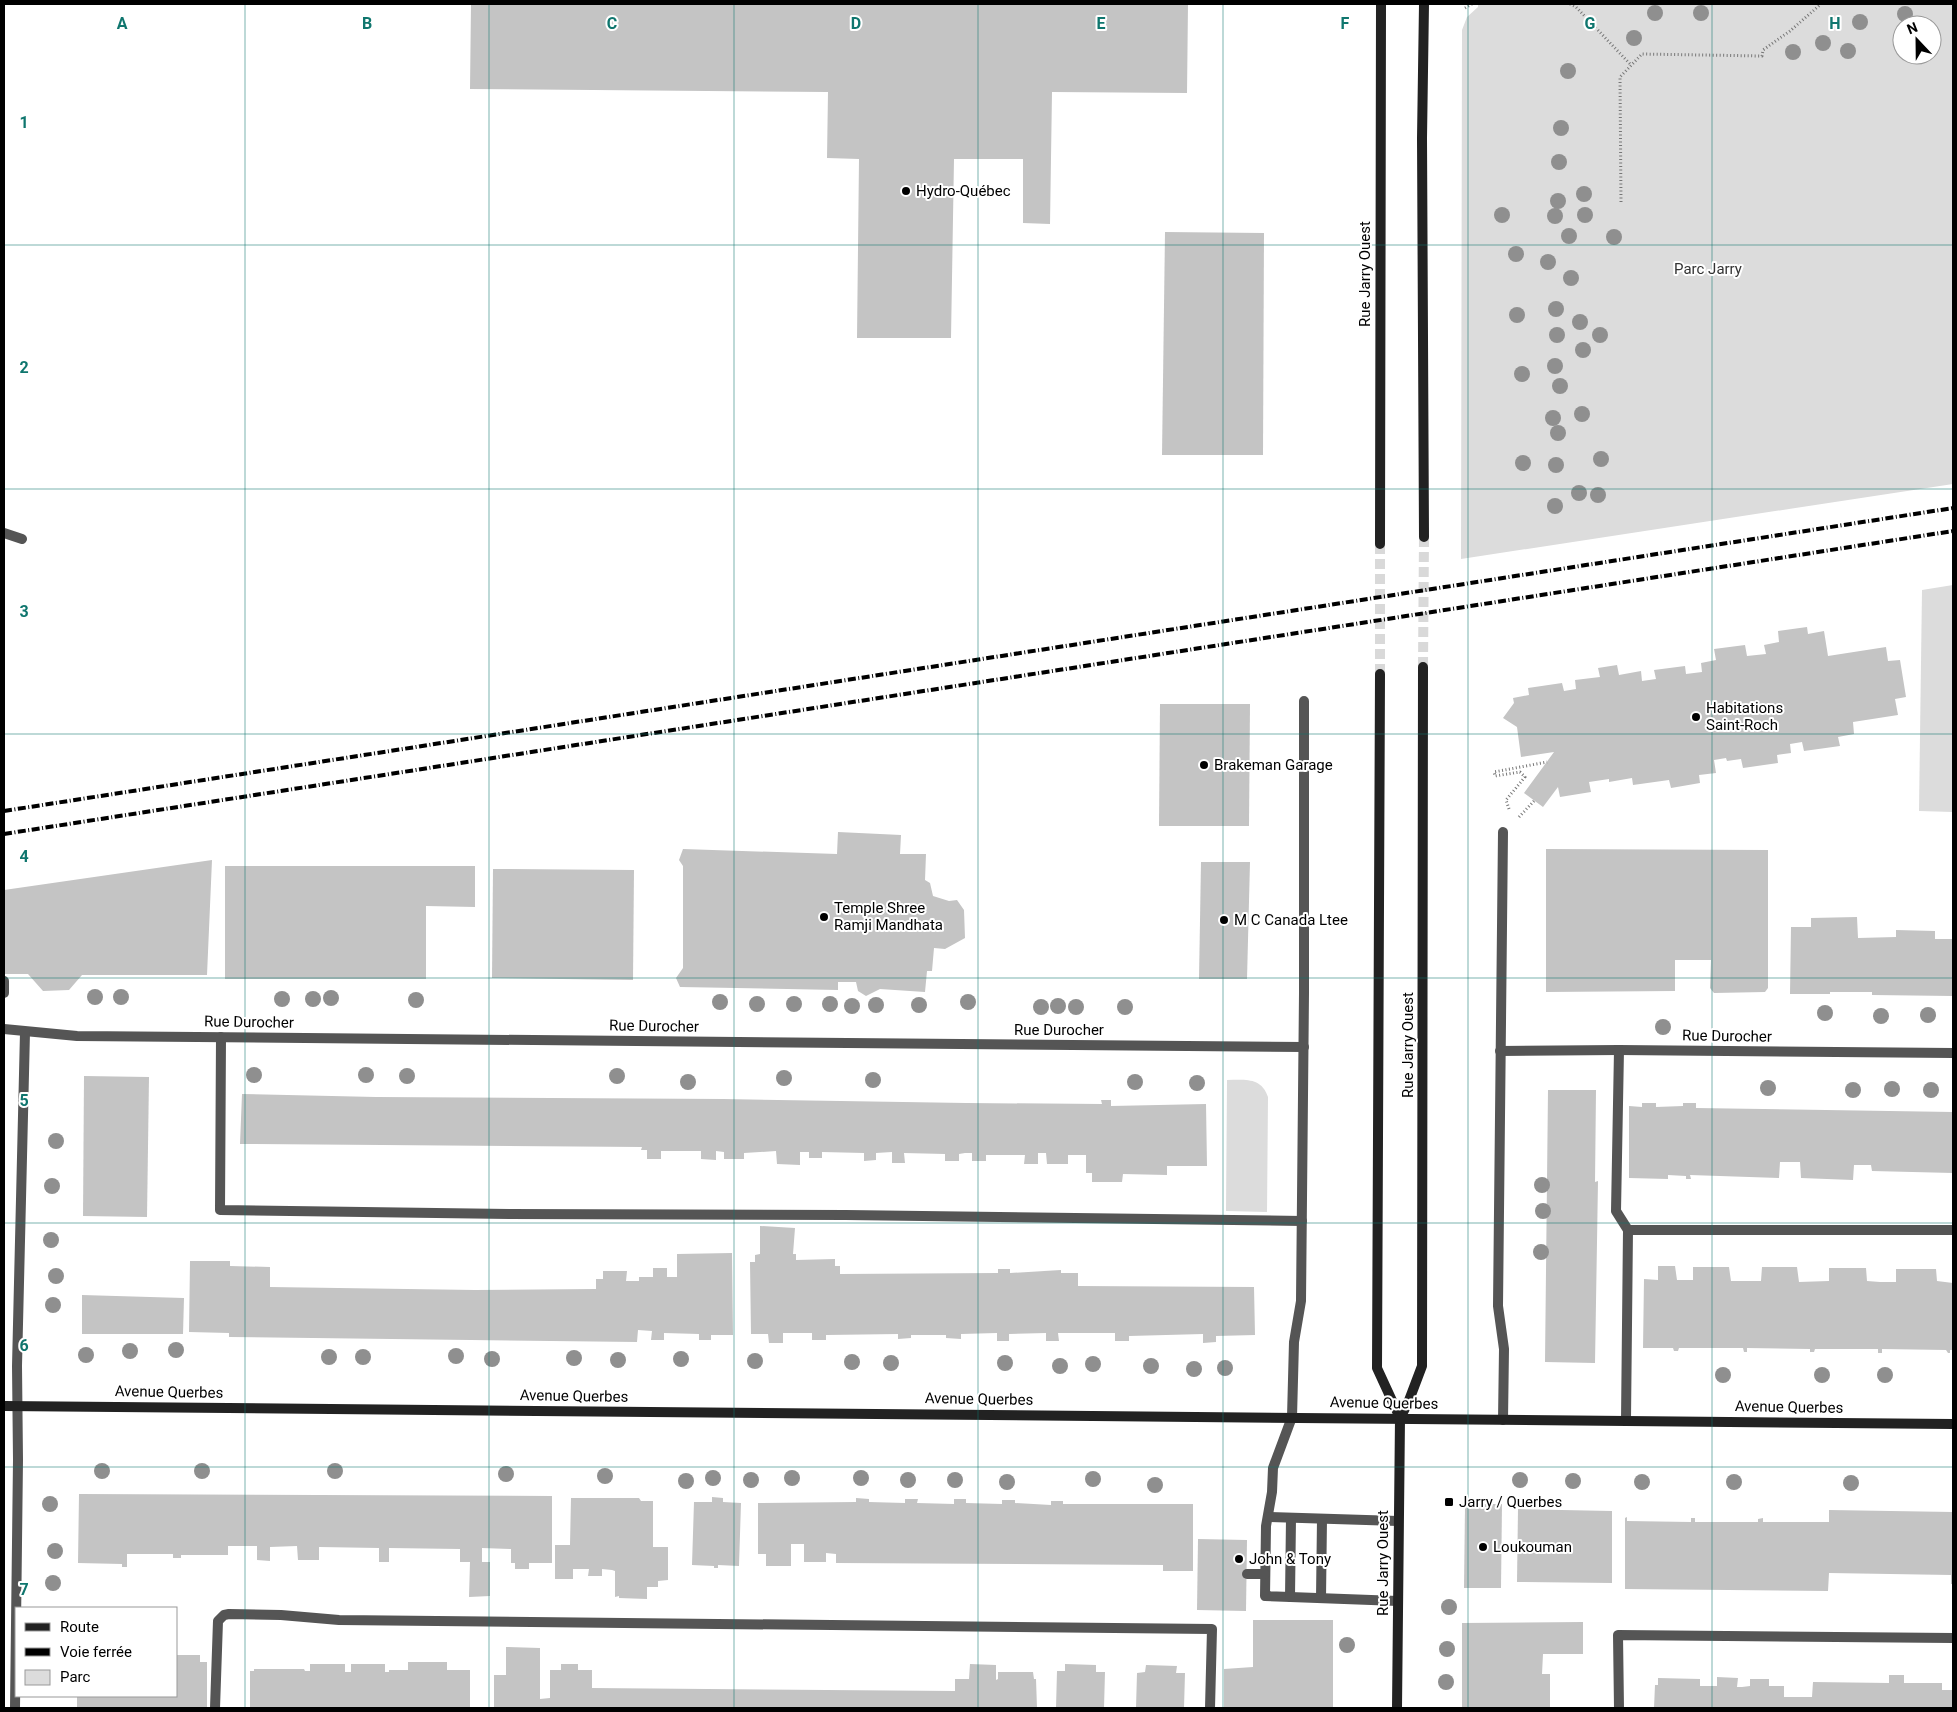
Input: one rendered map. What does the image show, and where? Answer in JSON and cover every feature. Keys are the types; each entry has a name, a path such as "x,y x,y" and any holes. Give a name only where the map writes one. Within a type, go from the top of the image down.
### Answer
{"main road":[{"name":"Rue Jarry Ouest","path":"1380,544 1381,4"},
{"path":"1424,4 1422,138 1424,537"},
{"name":"Rue Jarry Ouest","path":"1400,1418 1408,1403 1422,1366 1423,667"},
{"name":"Rue Jarry Ouest","path":"1380,674 1377,1368 1400,1418 1397,1708"},
{"name":"Avenue Querbes","path":"4,1406 1953,1424"}],"street":[{"path":"4,533 22,539"},
{"path":"1304,701 1304,1047 1301,1301 1294,1342 1292,1417 1274,1468 1269,1517 1266,1526 1265,1596 1398,1601"},
{"path":"1503,832 1498,1306 1504,1349 1503,1420"},
{"path":"4,981 4,993"},
{"name":"Rue Durocher","path":"4,1029 77,1036 1304,1047"},
{"path":"16,1607 17,1366 25,1032"},
{"path":"221,1037 220,1210 1302,1221"},
{"path":"1619,1050 1616,1211 1628,1230 1626,1420"},
{"name":"Rue Durocher","path":"1500,1051 1619,1050 1953,1053"},
{"path":"1628,1230 1953,1230"},
{"path":"1269,1517 1398,1521"},
{"path":"1290,1597 1291,1518"},
{"path":"1321,1598 1322,1519"},
{"path":"1247,1574 1266,1574"},
{"path":"215,1708 218,1621 224,1615 230,1614 281,1615 339,1620 1212,1629 1210,1708"},
{"path":"1619,1708 1618,1635 1953,1638"}],"path":[{"path":"1465,8 1472,4"},
{"path":"1570,4 1576,7 1631,66"},
{"path":"1621,202 1620,77 1642,54 1762,56 1763,50 1790,31 1821,4"},
{"path":"1506,800 1526,777 1520,772 1495,776 1494,772 1547,762"},
{"path":"1515,821 1534,801"}],"green space":[{"name":"Parc Jarry","path":"1478,4 1953,4 1953,484 1461,559 1462,30 1467,17 1478,7"},
{"path":"1953,585 1953,812 1919,811 1922,590"},
{"path":"1227,1080 1246,1080 1257,1083 1268,1097 1267,1212 1226,1211"}],"building":[{"name":"Hydro-Québec","path":"471,4 1188,4 1187,93 1052,92 1050,224 1023,223 1023,159 954,159 951,338 857,338 859,159 827,158 828,92 470,89"},
{"path":"1165,232 1264,233 1263,455 1162,455"},
{"name":"Habitations Saint-Roch","path":"1807,627 1808,634 1824,631 1828,656 1886,647 1888,661 1900,660 1906,697 1895,699 1898,715 1853,722 1854,734 1838,737 1840,746 1804,751 1802,742 1790,744 1791,753 1777,755 1778,763 1743,768 1741,759 1727,761 1726,758 1714,760 1716,773 1699,775 1700,783 1671,788 1669,780 1633,785 1632,778 1609,782 1609,779 1589,782 1591,792 1560,797 1558,787 1543,807 1524,793 1554,752 1521,757 1517,727 1503,718 1514,703 1513,698 1529,695 1528,688 1562,683 1564,691 1576,689 1575,680 1600,677 1598,668 1617,665 1619,675 1641,671 1642,681 1656,679 1654,670 1685,666 1686,674 1702,672 1701,663 1716,660 1714,649 1745,645 1747,656 1766,654 1764,645 1779,642 1778,631"},
{"name":"Brakeman Garage","path":"1160,704 1250,704 1249,826 1159,826"},
{"name":"Temple Shree Ramji Mandhata","path":"838,832 901,835 900,854 926,854 925,880 930,883 933,896 949,901 957,900 964,910 965,938 945,949 934,948 932,971 927,971 925,992 880,989 866,996 858,991 856,982 838,982 838,990 680,987 676,978 683,968 683,866 679,860 683,849 837,854"},
{"path":"1546,849 1768,850 1768,988 1765,992 1714,993 1710,988 1711,960 1675,960 1675,991 1546,992"},
{"path":"212,860 207,975 82,975 69,990 43,991 28,974 4,974 4,890"},
{"name":"M C Canada Ltee","path":"1201,862 1250,862 1247,979 1199,979"},
{"path":"225,866 475,866 475,907 426,906 426,979 225,979"},
{"path":"493,869 634,870 633,980 492,978"},
{"path":"1857,917 1858,938 1896,937 1896,930 1935,931 1935,939 1953,939 1953,996 1872,995 1872,992 1790,994 1791,927 1811,927 1811,918"},
{"path":"84,1076 149,1077 147,1217 83,1216"},
{"path":"1548,1090 1596,1090 1595,1182 1598,1181 1595,1363 1545,1362"},
{"path":"242,1094 1102,1104 1101,1100 1111,1100 1111,1106 1206,1104 1207,1166 1167,1166 1167,1175 1123,1174 1122,1182 1092,1182 1092,1173 1086,1173 1086,1155 1068,1155 1068,1164 1047,1164 1046,1153 1038,1153 1038,1164 1024,1164 1025,1155 986,1155 986,1161 972,1161 972,1153 965,1153 959,1154 959,1161 945,1161 945,1154 904,1153 905,1163 892,1163 892,1152 876,1153 876,1160 864,1161 864,1153 822,1152 822,1158 809,1158 809,1152 800,1152 800,1165 777,1164 776,1151 744,1153 744,1159 724,1159 724,1152 716,1151 716,1160 701,1159 701,1151 661,1151 661,1159 647,1159 647,1150 641,1150 642,1147 240,1144"},
{"path":"1642,1103 1656,1103 1656,1107 1683,1106 1683,1103 1696,1103 1696,1108 1953,1112 1953,1173 1872,1171 1871,1165 1854,1165 1853,1180 1801,1178 1800,1162 1780,1162 1779,1178 1690,1175 1691,1179 1686,1179 1686,1176 1668,1175 1668,1179 1629,1178 1629,1106 1642,1107"},
{"path":"760,1226 795,1228 793,1254 796,1254 796,1260 835,1259 835,1266 840,1266 840,1274 998,1273 998,1269 1010,1269 1010,1273 1061,1270 1061,1273 1078,1273 1078,1286 1254,1287 1255,1335 1216,1336 1216,1342 1203,1343 1203,1334 1129,1336 1129,1341 1115,1341 1115,1333 1058,1333 1059,1341 1046,1341 1046,1333 1009,1334 1009,1341 997,1341 997,1333 961,1334 961,1339 946,1338 946,1335 911,1335 911,1338 898,1339 898,1334 826,1335 826,1340 812,1340 812,1333 783,1333 783,1343 769,1343 768,1334 751,1334 750,1262 755,1262 755,1255 760,1254"},
{"path":"732,1253 733,1335 711,1335 711,1340 699,1340 699,1334 664,1333 664,1340 651,1340 652,1331 638,1330 637,1342 229,1337 229,1333 189,1332 190,1261 230,1261 230,1266 270,1267 270,1287 475,1290 596,1289 596,1279 603,1279 603,1271 627,1271 626,1281 639,1281 639,1277 653,1277 653,1268 667,1268 667,1277 677,1277 677,1254"},
{"path":"1658,1266 1675,1266 1677,1280 1693,1280 1693,1267 1729,1267 1731,1281 1761,1281 1762,1267 1797,1267 1799,1282 1829,1281 1829,1268 1866,1268 1867,1281 1880,1282 1896,1282 1896,1269 1936,1269 1937,1281 1953,1283 1953,1350 1950,1350 1950,1353 1948,1353 1946,1350 1882,1349 1882,1353 1878,1353 1878,1349 1815,1349 1814,1352 1810,1352 1810,1349 1747,1348 1747,1352 1744,1352 1743,1348 1679,1348 1678,1351 1674,1351 1673,1348 1643,1348 1644,1279 1658,1280"},
{"path":"82,1295 184,1298 183,1334 82,1334"},
{"path":"79,1494 552,1496 552,1563 529,1563 529,1569 515,1569 515,1563 511,1563 511,1549 482,1548 482,1562 490,1562 490,1596 469,1597 470,1562 460,1562 460,1549 389,1548 389,1562 379,1562 379,1548 319,1547 319,1560 298,1560 297,1546 270,1547 270,1561 257,1560 257,1546 228,1546 228,1555 181,1555 181,1558 173,1558 173,1554 127,1554 127,1567 122,1567 122,1564 78,1563"},
{"path":"712,1497 723,1498 723,1502 741,1503 739,1566 718,1565 718,1568 714,1568 714,1566 692,1565 694,1502 712,1502"},
{"path":"571,1498 639,1498 641,1501 653,1501 653,1547 668,1547 668,1580 658,1581 658,1587 647,1587 647,1599 615,1597 615,1571 612,1570 602,1569 602,1576 588,1576 589,1569 573,1569 573,1579 555,1579 555,1545 570,1545"},
{"path":"856,1498 869,1499 869,1502 905,1503 905,1499 918,1499 917,1503 954,1504 954,1499 966,1499 966,1503 1002,1504 1002,1500 1015,1500 1015,1503 1051,1505 1051,1501 1063,1501 1063,1504 1193,1504 1193,1571 1163,1571 1163,1565 836,1563 836,1554 826,1553 826,1562 804,1562 804,1544 791,1544 791,1566 766,1566 766,1554 758,1554 758,1503 856,1502"},
{"name":"Loukouman","path":"1469,1504 1502,1504 1501,1588 1464,1588 1465,1507"},
{"path":"1518,1509 1612,1511 1612,1583 1517,1582"},
{"path":"1829,1510 1953,1512 1953,1584 1951,1584 1951,1575 1829,1573 1828,1591 1625,1589 1625,1518 1627,1517 1627,1521 1691,1522 1691,1518 1695,1518 1695,1522 1758,1522 1758,1519 1763,1518 1763,1522 1829,1522"},
{"path":"1198,1539 1247,1540 1246,1611 1197,1610"},
{"path":"1253,1620 1333,1620 1333,1708 1224,1708 1224,1669 1253,1667"},
{"path":"1583,1622 1583,1654 1543,1654 1542,1674 1550,1674 1550,1708 1462,1708 1462,1623"},
{"path":"506,1647 540,1648 540,1699 550,1698 550,1670 561,1670 561,1664 578,1664 578,1670 592,1670 592,1688 955,1691 955,1679 969,1679 970,1664 996,1665 996,1680 998,1679 998,1672 1033,1672 1034,1679 1036,1679 1037,1708 494,1708 494,1675 506,1675"},
{"path":"178,1655 200,1655 200,1662 207,1662 207,1708 77,1708 77,1697 178,1697"},
{"path":"408,1662 447,1662 447,1670 470,1670 470,1708 250,1708 250,1671 254,1671 254,1669 304,1669 305,1671 310,1671 310,1664 345,1664 345,1672 351,1672 351,1664 385,1664 385,1672 389,1672 389,1670 408,1670"},
{"path":"1065,1664 1096,1665 1096,1672 1105,1672 1104,1708 1056,1708 1057,1671 1065,1671"},
{"path":"1146,1665 1177,1666 1176,1673 1185,1673 1184,1708 1136,1708 1137,1673 1145,1672"},
{"path":"1889,1675 1904,1675 1904,1683 1942,1683 1942,1690 1953,1690 1953,1708 1654,1708 1655,1685 1658,1685 1658,1678 1700,1679 1700,1686 1717,1686 1717,1677 1738,1678 1737,1687 1750,1686 1750,1679 1769,1679 1769,1686 1784,1686 1784,1697 1812,1697 1813,1682 1889,1683"}],"tunnel":[{"path":"1423,667 1424,537"},
{"path":"1380,544 1380,674"}],"railway":[{"path":"4,811 1953,508"},
{"path":"4,834 1953,531"}],"place":[{"name":"Hydro-Québec","path":"906,191"},
{"name":"Habitations Saint-Roch","path":"1696,717"},
{"name":"Brakeman Garage","path":"1204,765"},
{"name":"Temple Shree Ramji Mandhata","path":"824,917"},
{"name":"M C Canada Ltee","path":"1224,920"},
{"name":"Jarry / Querbes","path":"1449,1502"},
{"name":"Loukouman","path":"1483,1547"},
{"name":"John & Tony","path":"1239,1559"}]}
